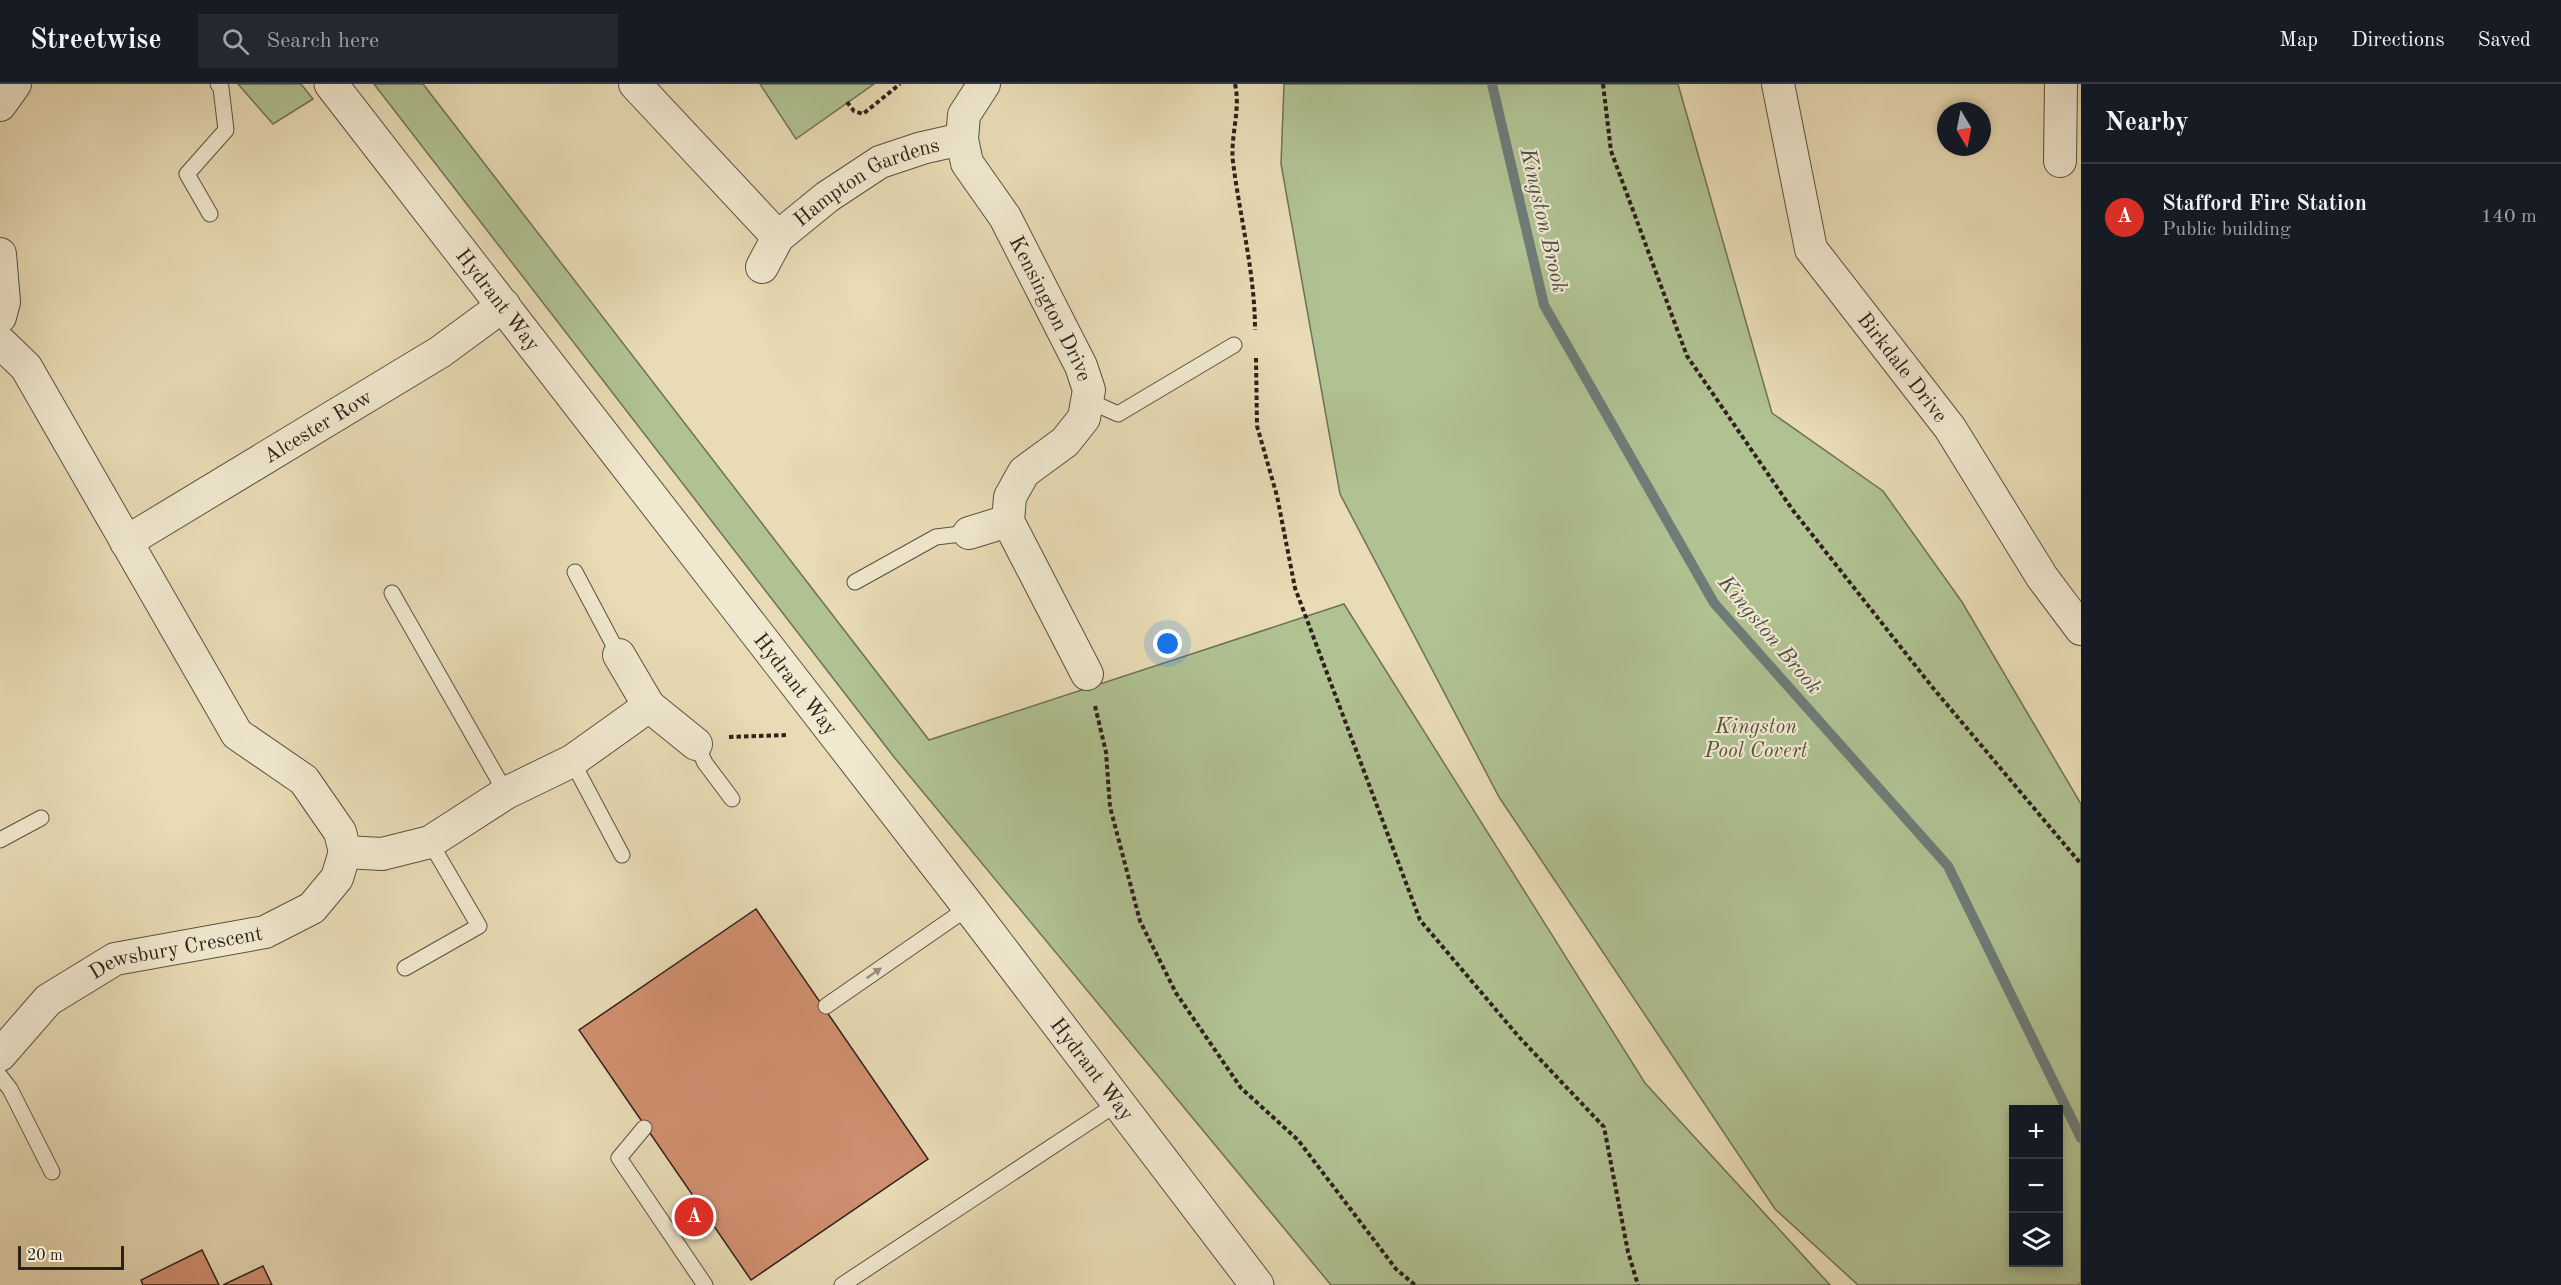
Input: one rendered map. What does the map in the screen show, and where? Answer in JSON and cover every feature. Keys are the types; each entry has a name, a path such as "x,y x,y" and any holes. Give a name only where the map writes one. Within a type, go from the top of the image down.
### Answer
{"street":[{"path":"0,105 15,84"},
{"name":"Hydrant Way","path":"331,84 969,907 1257,1285"},
{"name":"Hampton Gardens","path":"635,84 778,237"},
{"name":"Kensington Drive","path":"984,84 964,115 962,140 967,163 1005,217 1081,366 1089,390 1084,418 1065,442 1024,472 1010,497 1008,521"},
{"name":"Birkdale Drive","path":"1778,84 1811,249 1950,428 2042,578 2081,629"},
{"path":"2060,161 2061,84"},
{"name":"Hampton Gardens","path":"762,267 778,237 827,197 880,162 922,148 962,140"},
{"path":"0,254 4,302 0,317"},
{"name":"Alcester Row","path":"126,542 440,352 504,305"},
{"path":"0,342 26,366 237,734 304,780 340,832 345,852 382,854 430,842 506,793 572,761 649,706"},
{"path":"969,533 1008,521 1087,674"},
{"path":"619,655 649,706 692,741"},
{"name":"Dewsbury Crescent","path":"0,1055 48,1000 115,959 265,932 312,908 337,878 345,852"}],"lane":[{"path":"210,214 187,174 226,130 221,88 218,84"},
{"path":"1087,400 1118,414 1234,345"},
{"path":"855,582 936,537 969,533"},
{"path":"575,572 619,655"},
{"path":"392,593 506,793"},
{"path":"692,741 732,799"},
{"path":"572,761 622,855"},
{"path":"0,840 41,818"},
{"path":"405,968 479,926 430,842"},
{"path":"826,1006 969,907"},
{"path":"0,1076 10,1089 52,1172"},
{"path":"842,1285 1118,1103"},
{"path":"644,1128 619,1158 705,1285"}],"path":[{"path":"847,102 854,111 863,114 900,84"},
{"path":"1603,84 1611,151 1687,356 1792,509 1933,688 2081,864"},
{"path":"1295,588 1420,920 1519,1037 1604,1126 1628,1252 1638,1285"},
{"path":"1087,674 1106,752 1110,807 1140,921 1176,993 1240,1088 1298,1140 1396,1269 1415,1285"},
{"path":"692,741 788,735"}],"green space":[{"path":"238,84 301,84 313,99 273,124"},
{"path":"374,84 423,84 929,740 1344,604 1645,1083 1830,1285 1331,1285 894,757"},
{"path":"760,84 874,84 796,139"},
{"name":"Kingston Pool Covert","path":"1284,84 1678,84 1772,413 1883,491 1962,602 2081,804 2081,1283 2077,1285 1858,1285 1775,1209 1499,797 1340,494 1281,164"}],"building":[{"path":"756,909 928,1159 751,1280 579,1030"},
{"path":"202,1250 219,1285 143,1285 141,1280"},
{"path":"263,1266 272,1285 223,1285"}],"waterway":[{"name":"Kingston Brook","path":"1492,84 1544,305 1714,603 1948,866 2081,1138"}],"place":[{"name":"Stafford Fire Station","path":"694,1217"}]}
